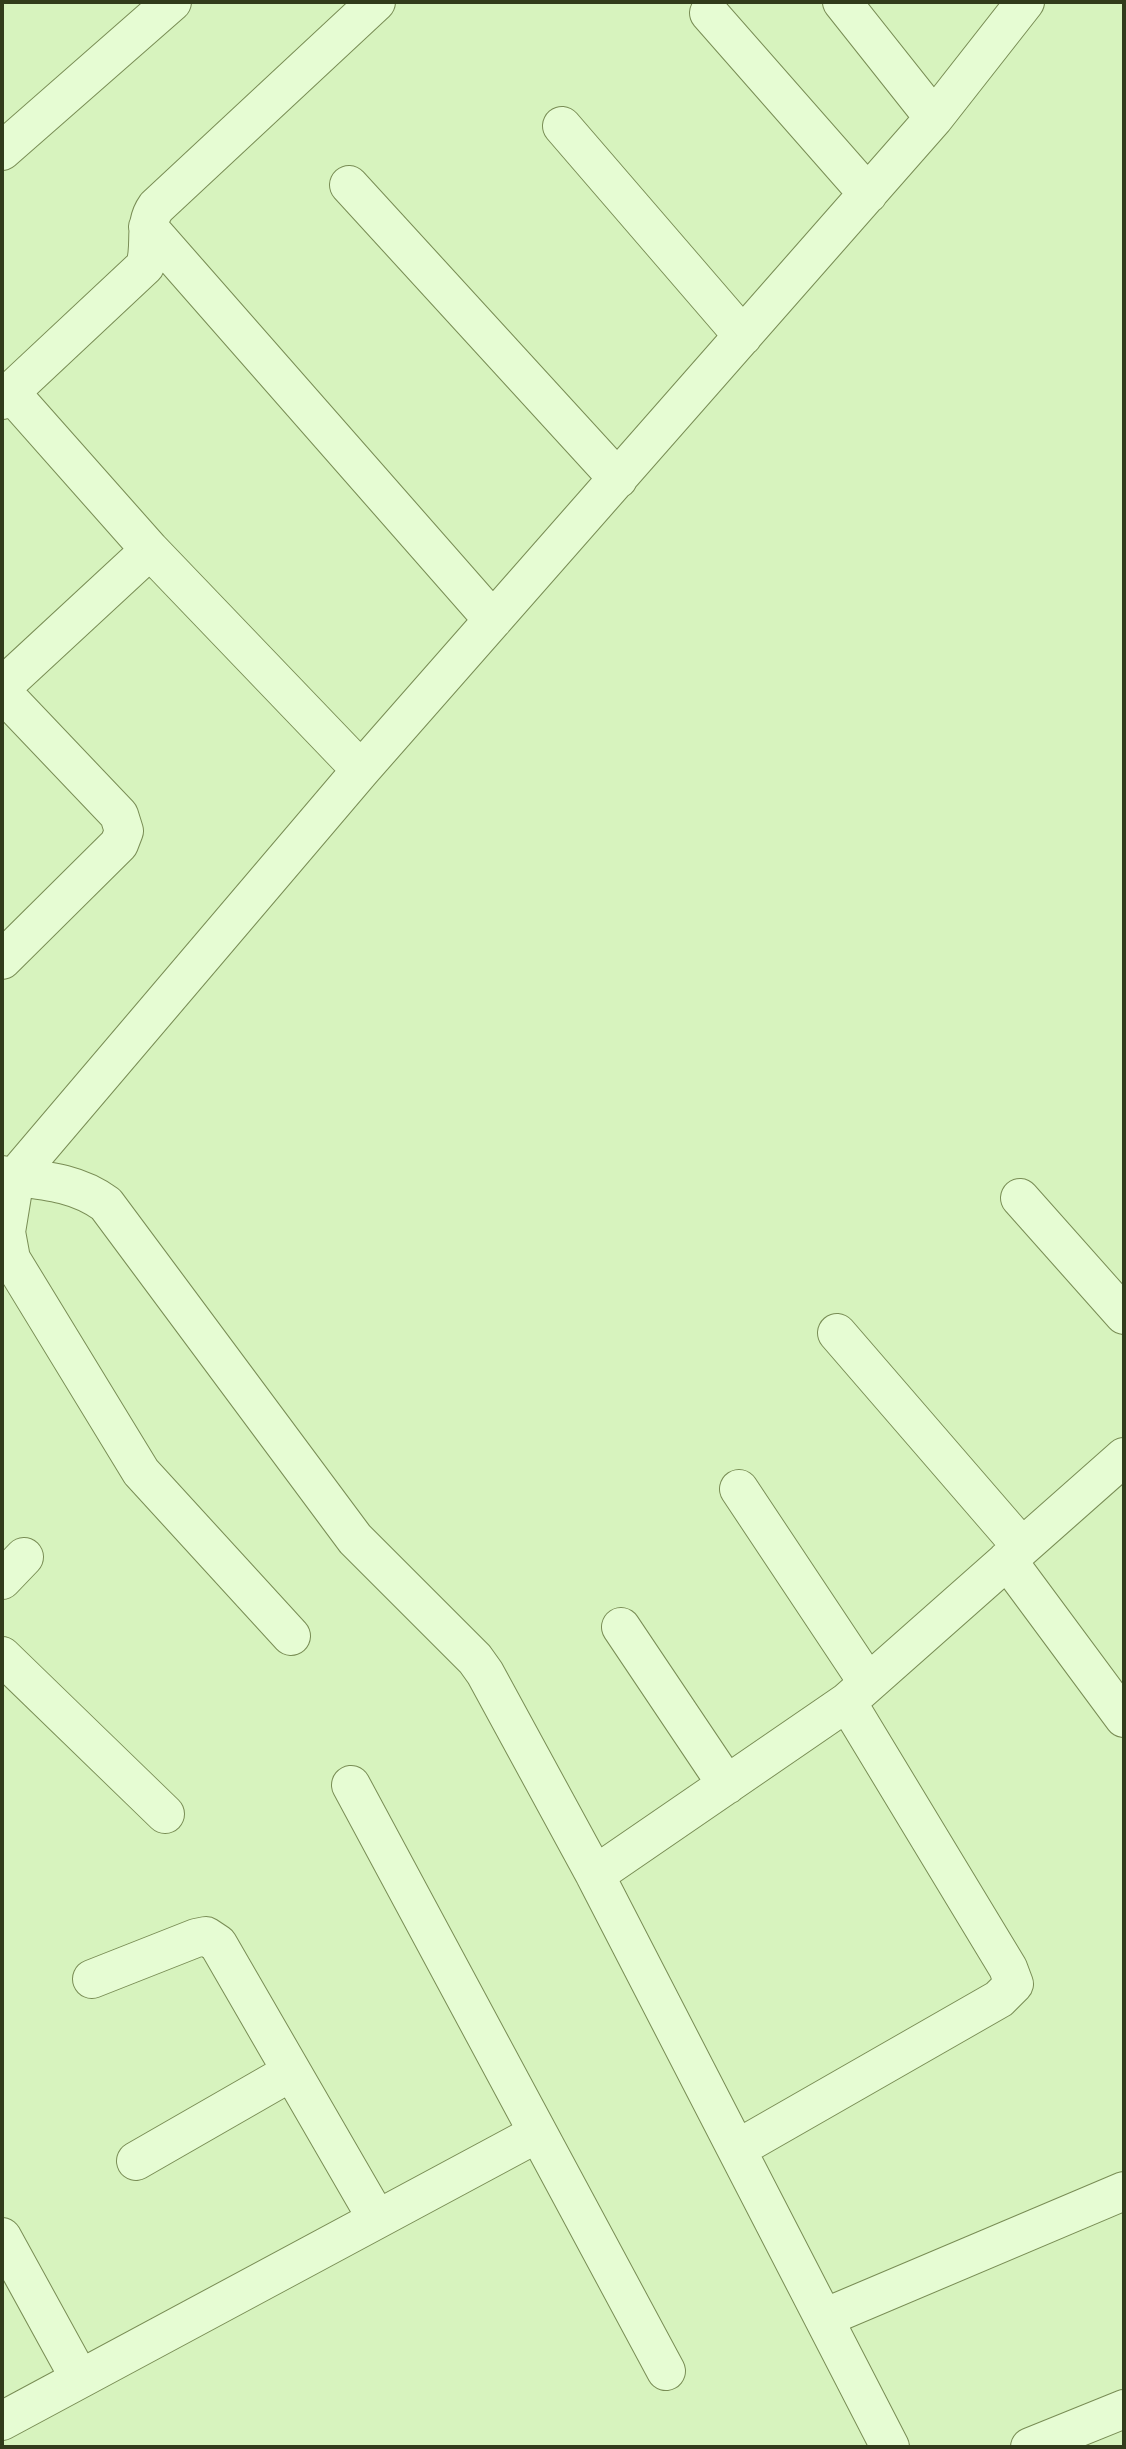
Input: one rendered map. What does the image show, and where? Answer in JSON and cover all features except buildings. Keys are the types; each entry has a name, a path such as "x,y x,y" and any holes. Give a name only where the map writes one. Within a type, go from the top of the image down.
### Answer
{"street":[{"path":"2,151 172,2"},
{"path":"361,770 6,396 145,266 149,255 148,217 156,206 376,2"},
{"path":"842,2 934,118"},
{"path":"291,1636 141,1472 18,1270 7,1246 9,1176 361,770 934,118 1025,2"},
{"path":"709,13 868,194"},
{"path":"562,126 743,336"},
{"path":"349,185 618,478"},
{"path":"148,226 493,620"},
{"path":"2,961 119,844 124,831 119,815 2,690 150,550"},
{"path":"9,1176 66,1184 88,1191 106,1204 355,1539 475,1659 595,1875 890,2447"},
{"path":"1020,1198 1124,1315"},
{"path":"837,1333 1015,1553 1124,1718"},
{"path":"595,1875 857,1693 1124,1457"},
{"path":"737,2149 999,1999 1014,1984 1009,1968 857,1693 739,1489"},
{"path":"621,1627 727,1785"},
{"path":"2,1656 165,1814"},
{"path":"351,1785 666,2371"},
{"path":"92,1979 206,1936 218,1944 377,2220"},
{"path":"136,2161 292,2073"},
{"path":"2,2421 538,2133"},
{"path":"824,2318 1124,2191"},
{"path":"3,2244 80,2379"},
{"path":"1030,2447 1124,2409"}]}
